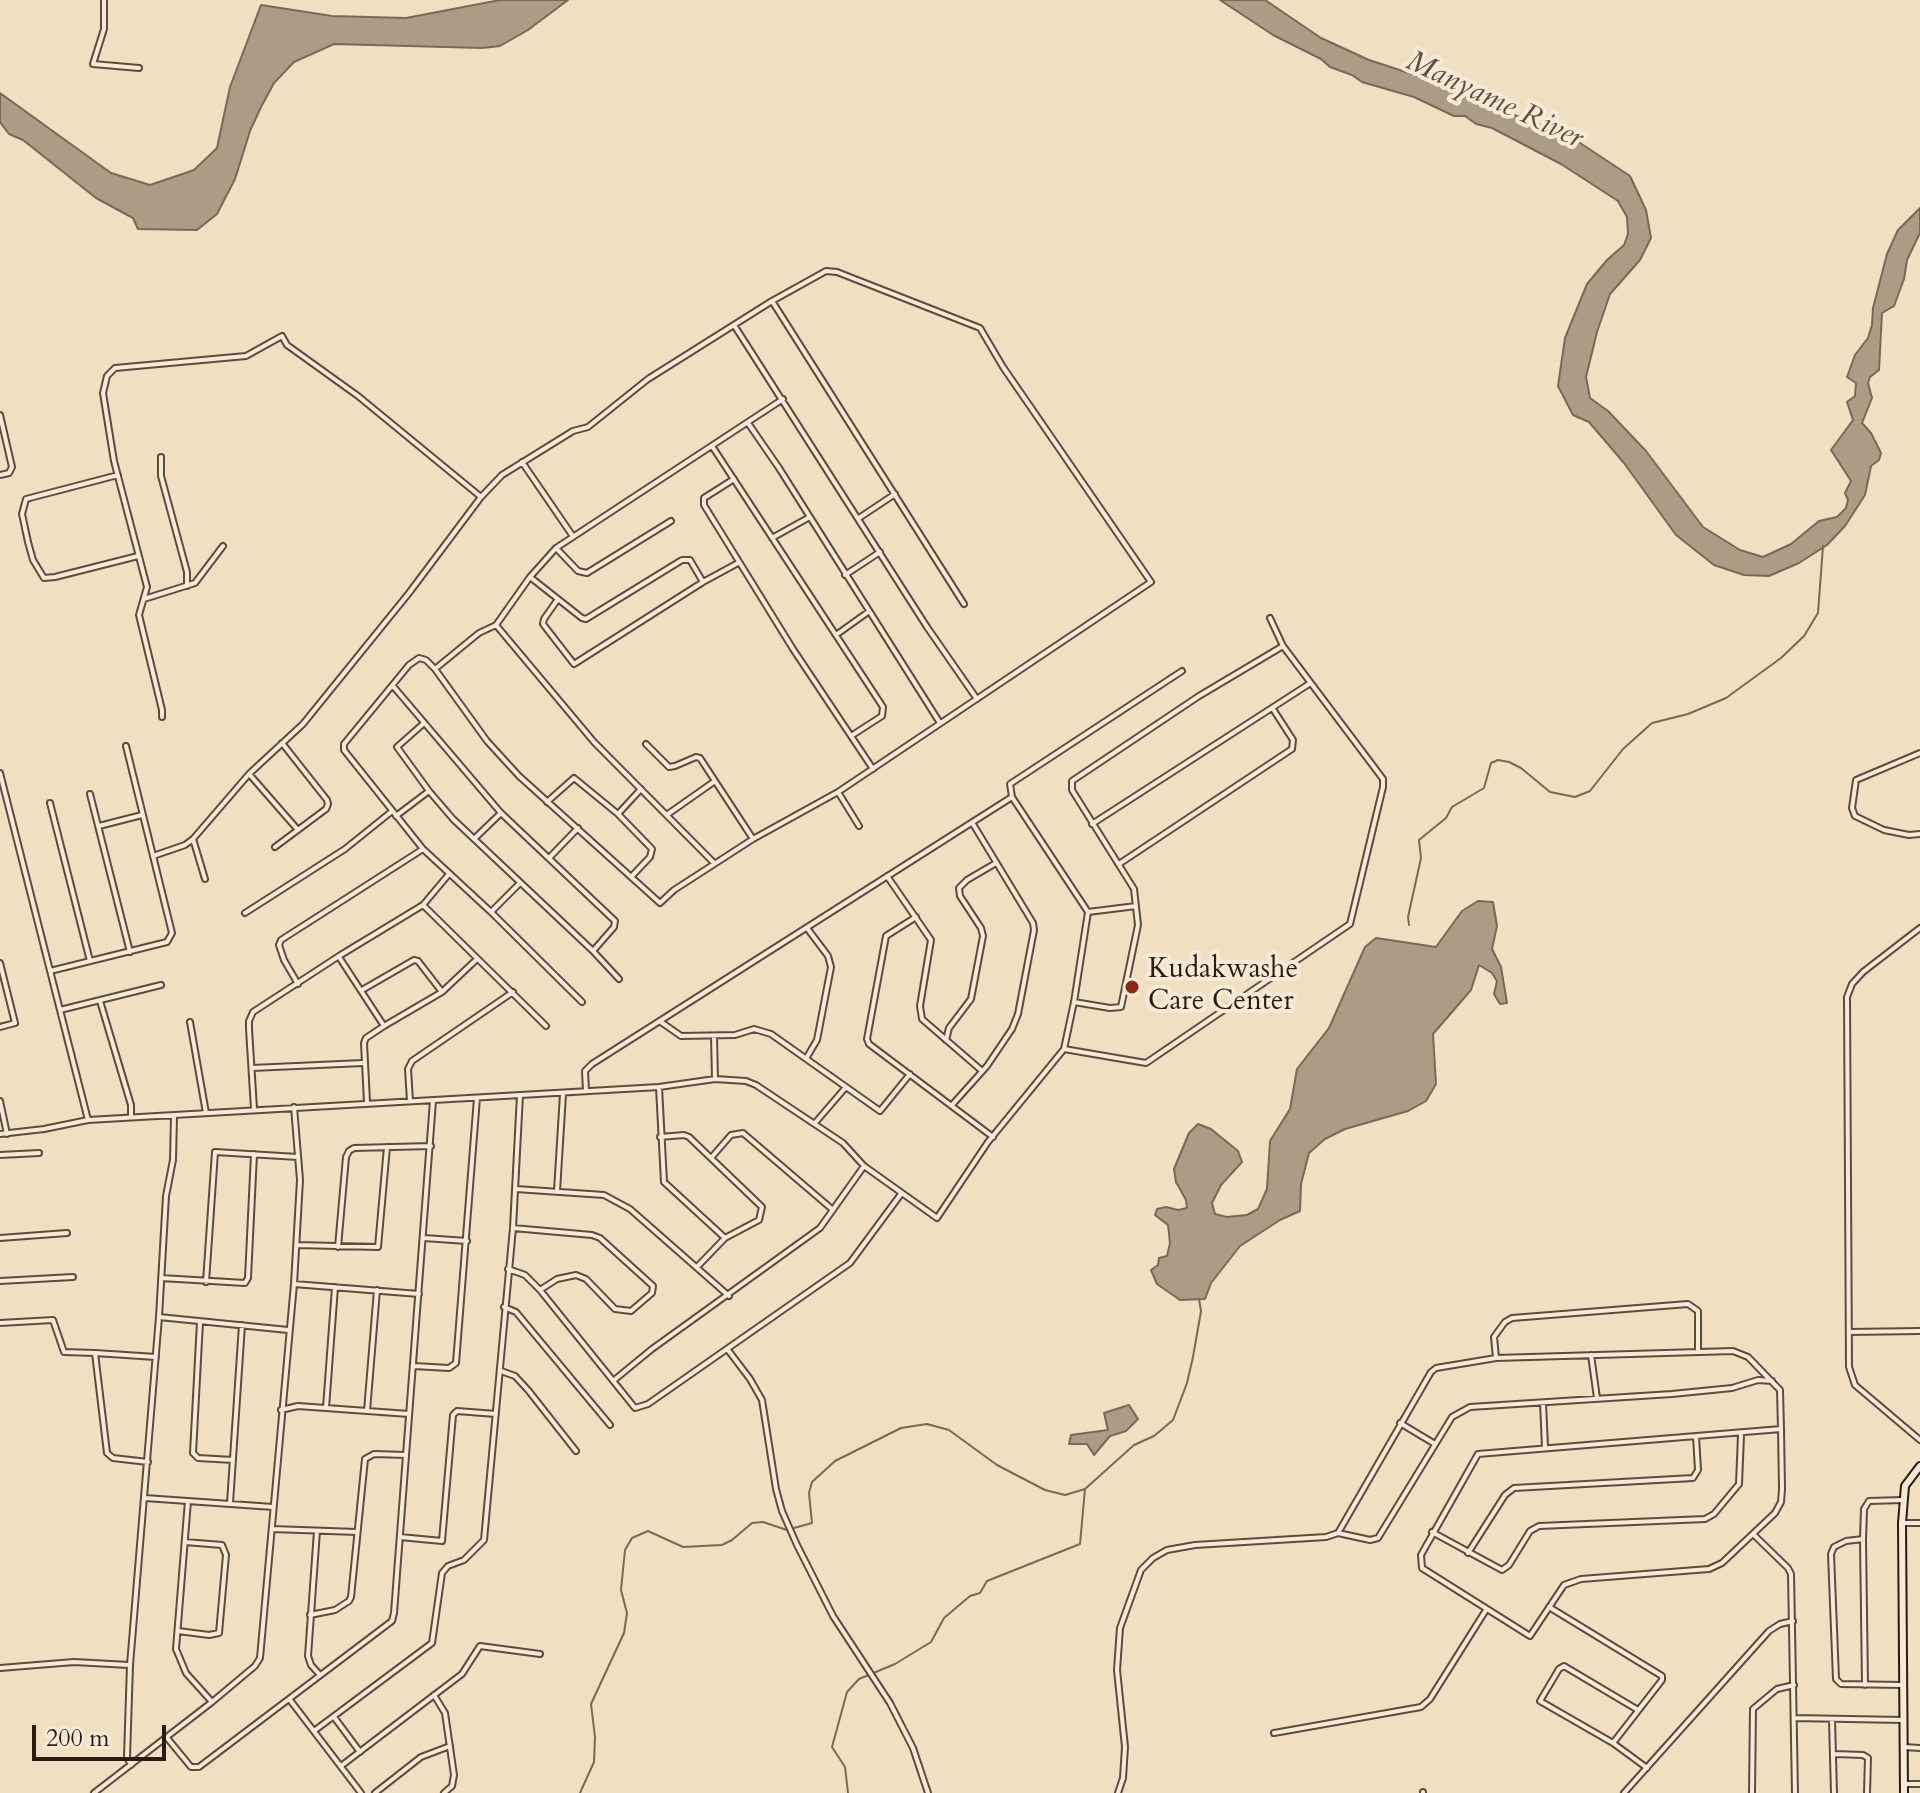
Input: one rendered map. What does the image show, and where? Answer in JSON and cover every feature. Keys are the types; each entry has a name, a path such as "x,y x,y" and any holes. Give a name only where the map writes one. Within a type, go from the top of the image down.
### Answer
{"street":[{"path":"104,0 104,29 93,64 139,68"},
{"path":"153,856 193,839 249,774 303,724 400,605 481,497 502,475 573,431 588,427 648,379 819,273 837,272 980,328 1003,367 1151,582 873,769 714,863 660,903 547,802 487,741 426,660 419,658 409,665 343,747 423,849 582,1002"},
{"path":"772,301 964,604"},
{"path":"734,325 927,627 977,699"},
{"path":"162,717 139,615 147,587 118,475 103,393 107,376 115,368 246,356 282,336 287,345 368,404 481,497"},
{"path":"435,669 479,633 496,625 530,577 572,535 783,399"},
{"path":"0,415 12,467 9,473 0,475"},
{"path":"748,423 940,723"},
{"path":"712,445 883,707 882,716 851,736"},
{"path":"161,457 161,476 187,572 187,586"},
{"path":"522,462 572,535"},
{"path":"118,475 26,499 22,514 28,542 33,560 44,578 138,556"},
{"path":"734,479 704,498 704,505 738,563 873,769"},
{"path":"859,518 895,494"},
{"path":"772,539 808,518"},
{"path":"556,548 578,571 587,573 671,521"},
{"path":"144,599 197,581 223,546"},
{"path":"845,575 880,552"},
{"path":"530,577 586,619 682,560 690,560 703,582"},
{"path":"558,599 543,624 574,664 738,563"},
{"path":"836,635 868,612"},
{"path":"1064,1049 1146,1063 1350,924 1383,783 1369,760 1309,684 1283,646 1270,618"},
{"path":"496,625 554,697 615,765 714,863"},
{"path":"1074,1002 1121,1007 1138,925 1134,889 1072,790 1072,781 1199,696 1283,646"},
{"path":"0,1134 88,1120 659,1087 715,1079 752,1083 847,1146 864,1166 937,1218 993,1137 1064,1049 1074,1002 1088,912 1012,797 1010,784 1182,671"},
{"path":"1092,824 1309,684"},
{"path":"393,686 501,813 615,921 614,927 593,951"},
{"path":"1119,864 1292,749 1293,740 1273,709"},
{"path":"423,724 397,747 429,791 519,884 619,979"},
{"path":"275,847 326,809 327,800 282,743"},
{"path":"646,744 669,767 698,757 753,839"},
{"path":"50,971 167,942 172,933 126,746"},
{"path":"1920,753 1856,780 1852,808 1855,816 1884,830 1914,836 1920,834"},
{"path":"0,773 88,1120"},
{"path":"249,774 298,830"},
{"path":"547,802 574,778 618,814 652,849 650,857 630,877"},
{"path":"667,814 715,781"},
{"path":"618,814 641,789"},
{"path":"245,913 429,791"},
{"path":"838,792 859,826"},
{"path":"90,794 130,952"},
{"path":"586,1091 585,1071 592,1064 1012,797"},
{"path":"50,803 90,961"},
{"path":"474,839 501,813"},
{"path":"99,826 142,815"},
{"path":"952,1105 987,1066 1017,1019 1034,930 1033,923 973,824"},
{"path":"550,857 578,828"},
{"path":"193,839 205,879"},
{"path":"298,984 284,960 279,945 281,940 423,849"},
{"path":"946,1041 949,1028 971,999 983,936 960,896 959,888 996,863"},
{"path":"254,1109 249,1029 251,1016 339,956 423,905 449,874"},
{"path":"887,876 931,940 920,1012 925,1024 981,1070"},
{"path":"491,912 519,884"},
{"path":"423,905 546,1026"},
{"path":"1088,912 1136,906"},
{"path":"916,917 886,936 867,1039 869,1044 993,1137"},
{"path":"807,928 828,956 831,967 817,1040 807,1057"},
{"path":"1920,928 1863,972 1852,984 1847,997 1849,1367 1855,1385 1920,1440"},
{"path":"339,956 384,1026"},
{"path":"367,1102 363,1063 366,1038 442,992 477,959"},
{"path":"362,990 414,960 442,992"},
{"path":"0,963 15,1023 0,1027"},
{"path":"60,1010 161,985"},
{"path":"410,1101 408,1069 412,1061 513,992"},
{"path":"100,1001 131,1105 131,1117"},
{"path":"190,1022 206,1113"},
{"path":"661,1022 681,1036 735,1035 756,1029 771,1034 880,1111 910,1074"},
{"path":"714,1036 715,1079"},
{"path":"252,1068 363,1063"},
{"path":"659,1087 662,1174 666,1186 725,1238"},
{"path":"815,1123 846,1087"},
{"path":"557,1191 563,1092"},
{"path":"314,1731 432,1643 442,1573 448,1566 464,1560 484,1540 513,1228 520,1095"},
{"path":"414,1366 449,1368 456,1363 477,1097"},
{"path":"168,1739 191,1767 197,1768 392,1621 433,1100"},
{"path":"0,1101 7,1134"},
{"path":"94,1793 168,1739 255,1666 260,1658 294,1284 300,1180 294,1107"},
{"path":"131,1765 127,1757 130,1665 148,1462 166,1196 173,1160 174,1116"},
{"path":"711,1159 731,1135 743,1133 833,1210"},
{"path":"660,1137 687,1136 762,1207 759,1220 725,1238 697,1267"},
{"path":"338,1247 349,1151 354,1148 431,1146"},
{"path":"296,1245 378,1247 387,1147"},
{"path":"206,1282 214,1155 220,1152 298,1157"},
{"path":"0,1155 39,1153"},
{"path":"161,1278 245,1283 248,1278 254,1154"},
{"path":"613,1381 652,1349 820,1228 864,1166"},
{"path":"516,1189 600,1194 626,1206 729,1296"},
{"path":"508,1269 525,1275 540,1290 635,1408 648,1404 850,1263 901,1194"},
{"path":"513,1228 600,1238 653,1286 652,1293 631,1311 615,1309 586,1279 576,1275 557,1279 540,1290"},
{"path":"0,1238 67,1233"},
{"path":"424,1238 467,1241"},
{"path":"0,1281 73,1277"},
{"path":"294,1284 419,1294"},
{"path":"326,1408 335,1287"},
{"path":"367,1411 377,1290"},
{"path":"1496,1358 1494,1337 1512,1318 1688,1304 1698,1311 1698,1351"},
{"path":"504,1307 516,1312 610,1425"},
{"path":"159,1317 288,1330"},
{"path":"0,1323 53,1320 64,1352 156,1357"},
{"path":"200,1321 193,1453 198,1458 233,1460"},
{"path":"230,1503 242,1325"},
{"path":"1849,1332 1920,1331"},
{"path":"728,1350 762,1400 782,1511 797,1545 833,1616 871,1670 913,1748 928,1793"},
{"path":"1338,1533 1431,1372 1450,1365 1496,1358 1740,1352 1780,1390 1781,1429 1781,1502 1754,1535 1716,1567 1701,1571 1576,1580 1561,1587 1530,1636 1424,1571 1420,1561 1432,1532 1478,1454 1741,1435 1781,1429"},
{"path":"95,1353 107,1453 113,1458 148,1462"},
{"path":"1591,1355 1597,1398"},
{"path":"501,1371 515,1376 576,1451"},
{"path":"1118,1793 1123,1778 1125,1747 1117,1670 1120,1628 1141,1570 1153,1558 1167,1550 1195,1545 1326,1537 1338,1533 1370,1540 1378,1538 1452,1417 1463,1409 1732,1388 1758,1380 1773,1381"},
{"path":"1543,1403 1545,1447"},
{"path":"281,1410 298,1406 410,1414"},
{"path":"400,1537 442,1541 453,1415 457,1411 497,1414"},
{"path":"1400,1423 1435,1444"},
{"path":"1432,1532 1502,1570 1509,1565 1530,1531 1539,1526 1711,1517 1739,1484 1741,1435"},
{"path":"1468,1553 1505,1495 1514,1488 1693,1478 1698,1470 1696,1436"},
{"path":"310,1615 335,1610 349,1601 365,1459 374,1454 406,1455"},
{"path":"1904,1793 1903,1500 1905,1486 1920,1466"},
{"path":"145,1498 273,1507"},
{"path":"1865,1685 1864,1509 1869,1501 1903,1500"},
{"path":"188,1501 176,1649 180,1662 212,1702"},
{"path":"1902,1523 1920,1523"},
{"path":"272,1529 357,1532"},
{"path":"317,1531 309,1659 320,1675"},
{"path":"1754,1535 1790,1571 1795,1793"},
{"path":"1863,1539 1846,1541 1834,1547 1831,1554 1836,1679 1841,1684 1902,1685"},
{"path":"178,1631 209,1635 219,1633 225,1569 226,1551 222,1545 184,1542"},
{"path":"1549,1607 1662,1676 1613,1743"},
{"path":"1274,1733 1421,1707 1430,1699 1486,1610"},
{"path":"1624,1793 1769,1631 1793,1621"},
{"path":"341,1766 462,1674 480,1646 540,1654"},
{"path":"0,1668 74,1662 130,1665"},
{"path":"1638,1710 1567,1666 1559,1669 1540,1701 1613,1743 1647,1768"},
{"path":"1752,1793 1753,1709 1777,1689 1794,1685"},
{"path":"434,1695 445,1713 454,1781 444,1793"},
{"path":"290,1700 361,1793"},
{"path":"334,1717 360,1752"},
{"path":"1794,1718 1903,1720"},
{"path":"1832,1718 1834,1793"},
{"path":"375,1793 423,1755 450,1746"},
{"path":"1904,1747 1920,1748"},
{"path":"1834,1754 1868,1758 1867,1793"},
{"path":"1904,1784 1920,1784"}],"shaded area":[{"path":"500,0 568,0 528,30 500,46 334,44 294,62 274,83 261,107 235,179 217,214 197,230 138,229 133,218 96,198 23,140 9,134 0,122 0,93 111,173 150,185 194,170 217,148 230,87 261,5 332,16 406,18"},
{"path":"1220,0 1265,0 1321,38 1369,60 1464,91 1514,115 1568,135 1630,176 1646,210 1651,238 1640,260 1610,294 1586,377 1590,398 1608,411 1646,451 1703,527 1740,550 1763,557 1791,544 1819,521 1837,517 1846,508 1848,500 1845,493 1851,481 1831,450 1853,420 1847,402 1855,396 1856,383 1847,377 1855,355 1868,338 1887,254 1898,230 1920,208 1920,233 1907,260 1894,306 1882,313 1879,370 1868,383 1872,398 1862,423 1881,453 1879,460 1871,466 1865,495 1845,526 1827,545 1799,563 1769,576 1744,575 1714,565 1676,535 1624,463 1589,422 1573,415 1558,386 1565,338 1587,284 1624,245 1628,234 1627,217 1618,201 1561,164 1492,128 1476,124 1465,116 1454,116 1414,97 1362,82 1330,67"},
{"path":"1478,901 1493,902 1497,926 1492,949 1501,967 1507,1003 1500,1004 1494,994 1497,981 1492,973 1479,965 1471,990 1433,1034 1436,1084 1426,1101 1408,1111 1345,1129 1325,1139 1309,1153 1301,1184 1300,1211 1240,1246 1211,1283 1205,1299 1180,1300 1157,1284 1151,1270 1158,1265 1159,1258 1167,1256 1170,1243 1168,1225 1155,1215 1157,1209 1166,1207 1178,1210 1187,1208 1174,1169 1189,1133 1198,1124 1211,1129 1238,1151 1242,1162 1221,1185 1212,1203 1215,1214 1227,1217 1247,1215 1258,1209 1267,1189 1270,1141 1290,1109 1297,1069 1329,1028 1365,947 1376,938 1436,947 1462,911"},
{"path":"1129,1405 1138,1419 1126,1431 1110,1436 1094,1455 1087,1444 1069,1444 1071,1435 1108,1430 1104,1413"}],"waterway":[{"path":"1409,925 1421,858 1419,840 1446,818 1452,807 1484,788 1491,763 1498,760 1509,762 1550,792 1575,797 1590,791 1623,749 1652,723 1688,714 1726,698 1781,658 1804,636 1818,613 1823,546"},
{"path":"580,1793 594,1762 591,1704 624,1633 627,1613 621,1590 625,1550 632,1538 648,1531 683,1547 722,1545 752,1523 763,1522 787,1530 812,1523 809,1493 812,1482 835,1461 901,1428 927,1424 949,1430 997,1465 1045,1490 1065,1495 1085,1489 1134,1445 1154,1436 1173,1420 1193,1357 1201,1311 1199,1299"},
{"path":"848,1793 845,1767 832,1747 847,1692 859,1679 895,1664 931,1642 944,1618 970,1596 980,1593 987,1581 1080,1544 1085,1489"}],"place":[{"name":"Kudakwashe Care Center","path":"1132,987"}],"water label":[{"name":"Manyame River","path":"1494,101"}]}
